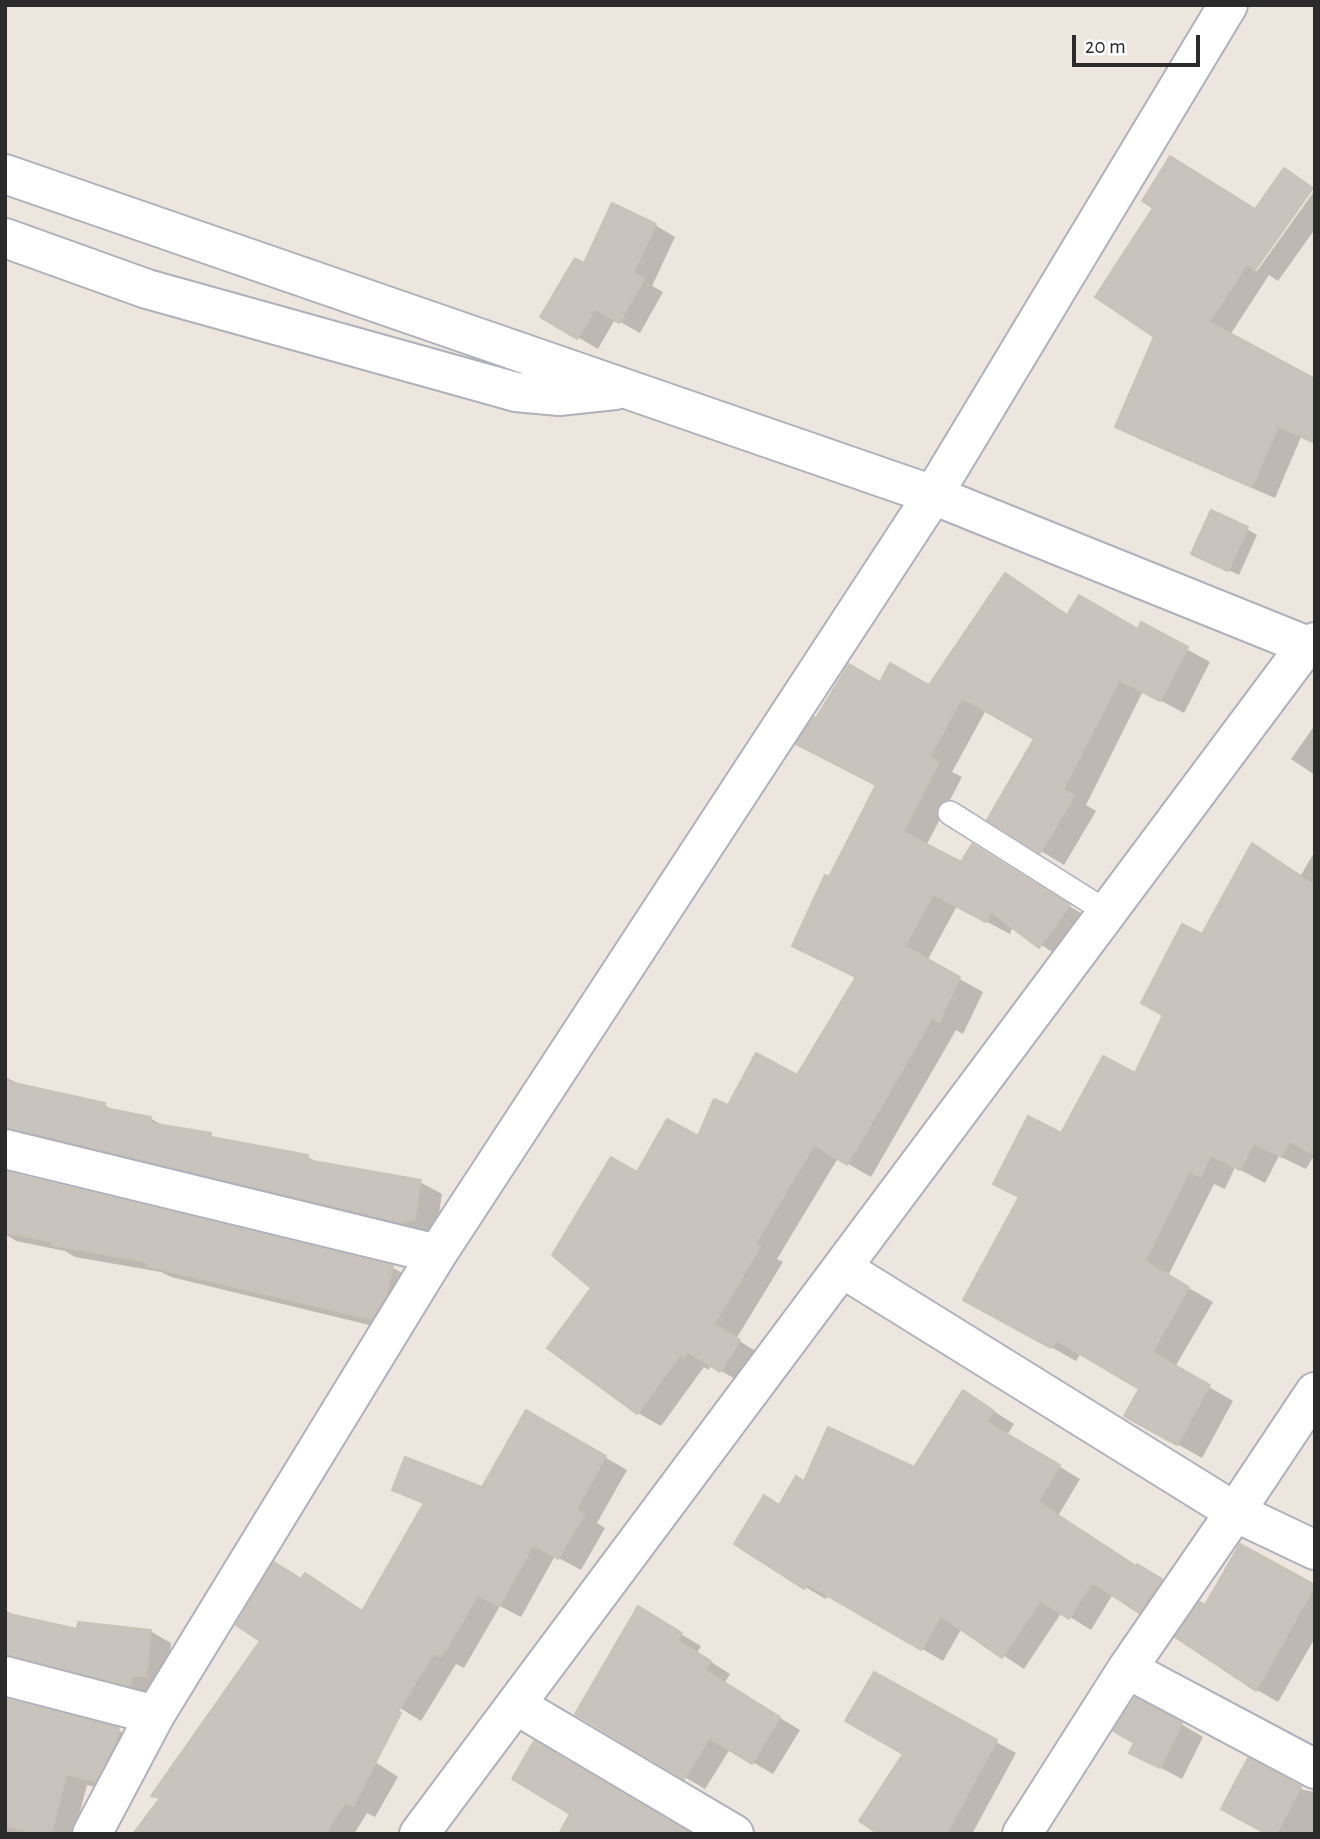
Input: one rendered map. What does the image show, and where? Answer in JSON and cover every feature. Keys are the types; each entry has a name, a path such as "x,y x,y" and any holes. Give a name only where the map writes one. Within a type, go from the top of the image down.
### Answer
{"street":[{"path":"92,1834 155,1715 437,1254 933,495 1228,5"},
{"path":"5,174 933,495 1314,646"},
{"path":"5,238 148,289 516,392 559,396 628,389"},
{"path":"419,1834 1300,653 1314,646"},
{"path":"5,1149 437,1254"},
{"path":"842,1268 1236,1512 1315,1550"},
{"path":"1022,1834 1127,1669 1315,1392"},
{"path":"1127,1669 1315,1769"},
{"path":"5,1676 155,1715"},
{"path":"516,1705 734,1834"}],"lane":[{"path":"950,813 1107,912"}],"building":[{"path":"1170,156 1255,209 1284,168 1313,188 1255,270 1247,264 1209,322 1315,379 1315,443 1278,426 1252,487 1115,427 1154,337 1095,297 1153,208 1142,201"},
{"path":"612,203 656,224 633,273 644,279 619,323 595,309 577,339 540,317 575,258 584,263"},
{"path":"1211,510 1248,527 1228,571 1191,554"},
{"path":"1005,573 1067,615 1079,595 1138,629 1141,622 1188,647 1160,701 1119,680 1063,790 1074,796 1040,853 987,820 1034,739 962,698 929,757 939,762 903,832 961,862 972,844 1070,905 1039,948 991,912 986,922 933,894 905,946 960,977 939,1022 932,1018 847,1165 814,1145 755,1244 760,1247 714,1324 740,1340 720,1372 688,1352 684,1358 680,1355 637,1414 547,1348 591,1288 552,1255 611,1157 637,1172 667,1119 698,1136 714,1099 728,1105 756,1053 797,1075 856,977 792,946 825,875 829,877 876,785 796,744 814,717 816,718 849,664 880,682 890,663 929,685"},
{"path":"1252,843 1315,886 1315,1155 1289,1141 1282,1157 1254,1143 1240,1170 1211,1155 1200,1177 1189,1171 1145,1261 1189,1287 1152,1352 1210,1385 1177,1445 1124,1416 1139,1389 1056,1340 1051,1348 963,1300 1019,1197 993,1184 1028,1116 1061,1133 1103,1056 1135,1073 1163,1015 1141,1003 1182,924 1202,934"},
{"path":"5,1081 105,1103 104,1108 151,1117 150,1123 211,1133 211,1137 308,1155 307,1160 421,1180 414,1221 405,1220 404,1223 5,1128"},
{"path":"5,1172 393,1266 386,1295 371,1319 147,1266 148,1262 51,1245 52,1242 5,1232"},
{"path":"963,1390 994,1411 987,1422 1060,1465 1038,1502 1136,1566 1137,1564 1162,1579 1139,1613 1092,1582 1069,1619 1040,1601 1002,1658 941,1616 921,1650 807,1584 804,1589 734,1544 764,1495 779,1505 796,1476 804,1481 828,1427 914,1467"},
{"path":"526,1410 606,1456 576,1509 584,1514 558,1559 533,1545 499,1606 478,1595 441,1657 434,1653 398,1711 401,1713 353,1806 345,1802 325,1834 133,1834 160,1798 151,1796 260,1641 236,1625 274,1562 301,1579 305,1573 362,1611 424,1503 392,1490 405,1457 482,1487"},
{"path":"1240,1544 1315,1585 1256,1691 1175,1637 1200,1602 1205,1605"},
{"path":"638,1606 682,1633 677,1640 711,1661 705,1670 780,1717 752,1764 709,1738 684,1779 575,1714"},
{"path":"5,1613 77,1629 78,1622 151,1630 146,1676 132,1676 130,1686 5,1655"},
{"path":"874,1672 997,1740 946,1834 878,1834 859,1821 903,1754 845,1721"},
{"path":"1135,1698 1182,1723 1160,1768 1129,1753 1134,1743 1113,1731"},
{"path":"5,1699 119,1728 115,1745 95,1781 66,1774 51,1834 38,1834 5,1825"},
{"path":"534,1741 691,1834 559,1834 570,1814 512,1779"},
{"path":"1248,1758 1301,1787 1276,1834 1267,1834 1221,1809"}]}
